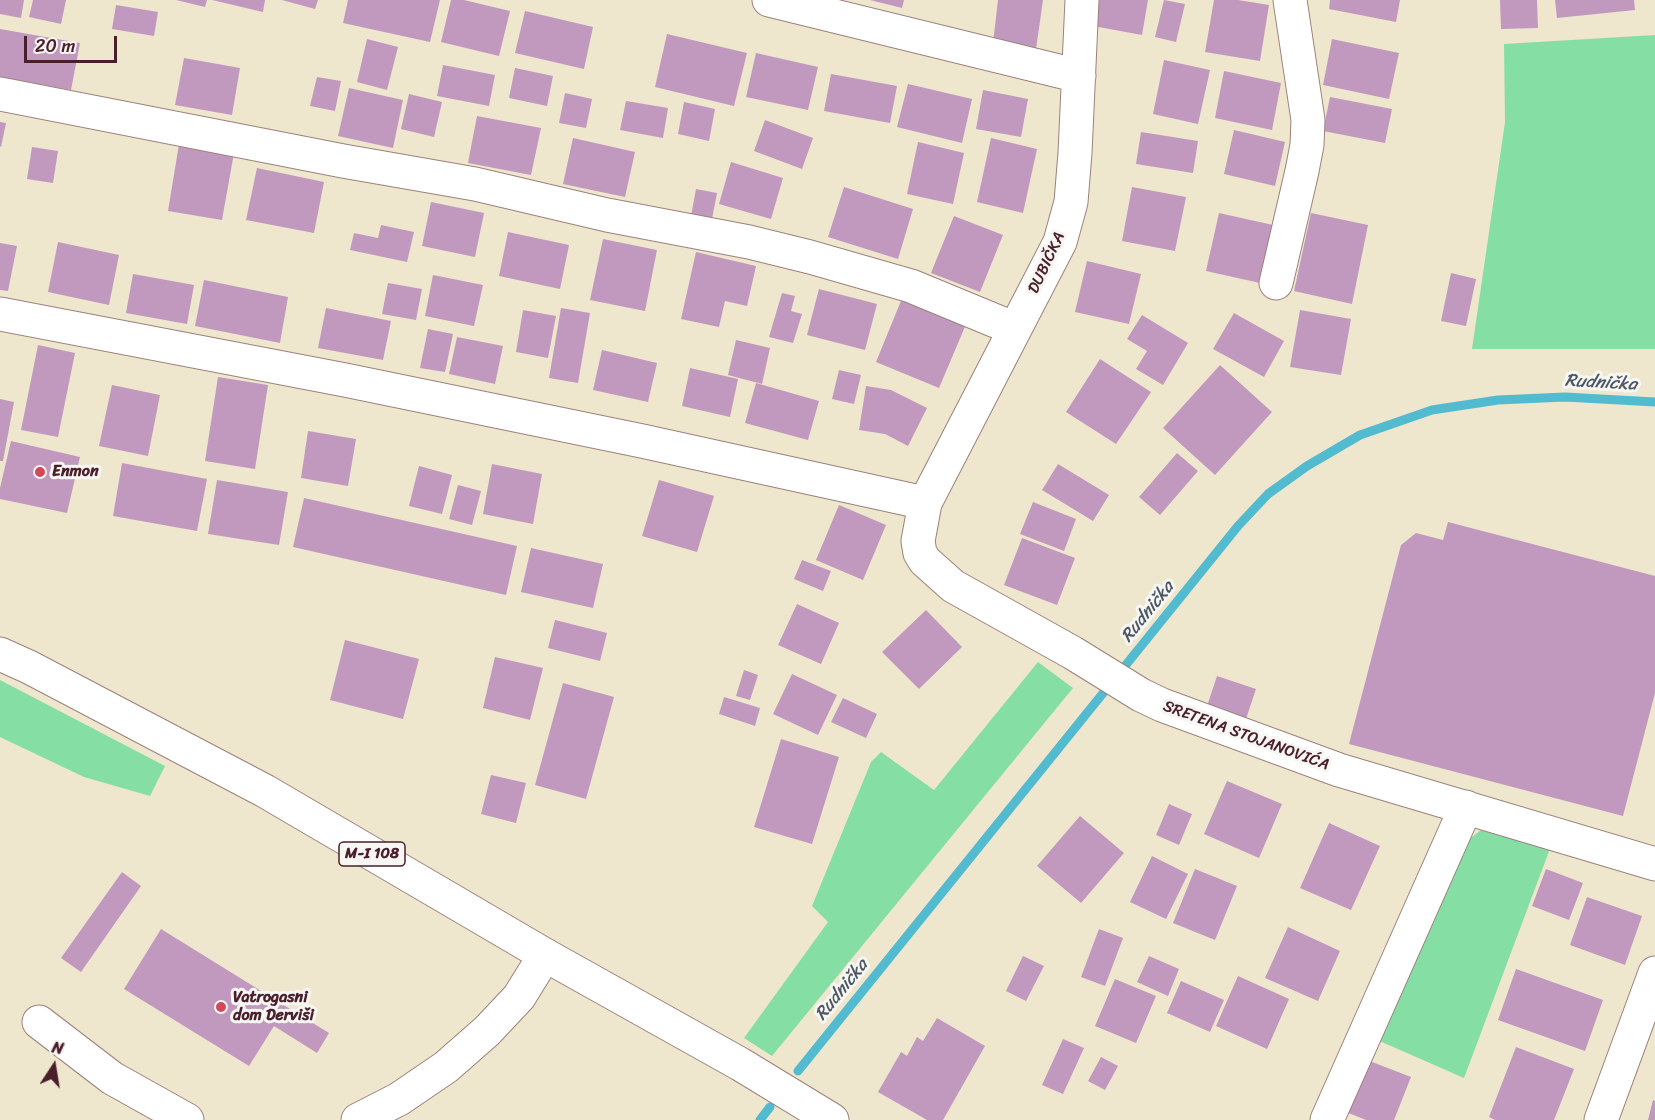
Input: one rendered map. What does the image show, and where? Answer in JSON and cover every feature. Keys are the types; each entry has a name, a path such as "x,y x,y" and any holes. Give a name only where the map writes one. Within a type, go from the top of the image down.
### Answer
{"street":[{"path":"769,0 1079,76"},
{"name":"DUBIČKA","path":"925,503 1060,242 1071,202 1082,0"},
{"path":"1276,283 1307,145 1308,120 1290,0"},
{"path":"0,94 343,162 476,184 607,215 749,242 911,286 1015,329"},
{"path":"0,314 345,380 642,441 925,503"},
{"name":"SRETENA STOJANOVIĆA","path":"925,503 918,541 920,553 933,570 953,586 1141,695 1237,734 1339,770 1655,864"},
{"name":"M-I 108","path":"0,654 266,791 545,955 740,1064 825,1116"},
{"path":"1327,1120 1466,807"},
{"path":"358,1120 399,1099 446,1067 487,1031 519,997 545,955"},
{"path":"1601,1120 1655,974"},
{"path":"39,1022 112,1078 187,1120"}],"green space":[{"path":"1655,35 1655,349 1472,349 1505,122 1504,44"},
{"path":"1038,662 1073,688 772,1056 744,1038 828,922 812,906 871,762 881,752 934,790"},
{"path":"0,680 165,766 150,796 84,777 0,737"},
{"path":"1490,828 1551,846 1464,1078 1375,1039 1463,844 1481,830"}],"building":[{"path":"0,0 24,0 21,18 0,14"},
{"path":"33,0 66,0 61,24 29,17"},
{"path":"176,0 207,0 205,7"},
{"path":"212,0 265,0 263,12"},
{"path":"282,0 318,0 315,9"},
{"path":"348,0 440,0 430,42 343,23"},
{"path":"451,0 464,0 510,11 499,56 441,42"},
{"path":"870,0 904,0 902,8"},
{"path":"998,0 1043,0 1036,49 993,43"},
{"path":"1097,0 1148,0 1142,35 1093,26"},
{"path":"1164,0 1185,4 1176,42 1155,37"},
{"path":"1214,0 1238,0 1269,5 1260,61 1205,52"},
{"path":"1330,0 1400,0 1396,22 1329,9"},
{"path":"1500,0 1537,0 1538,28 1501,29"},
{"path":"1555,0 1634,0 1635,10 1557,18"},
{"path":"116,5 158,12 154,36 112,29"},
{"path":"525,11 593,27 584,69 515,53"},
{"path":"0,29 80,43 71,90 0,77"},
{"path":"667,34 747,53 734,106 655,87"},
{"path":"367,39 398,47 387,90 357,82"},
{"path":"1332,39 1399,53 1389,99 1323,85"},
{"path":"756,53 818,67 808,110 746,97"},
{"path":"184,58 240,68 232,115 175,105"},
{"path":"1164,60 1210,70 1198,124 1153,114"},
{"path":"443,65 495,75 489,106 437,96"},
{"path":"515,68 553,76 547,106 509,98"},
{"path":"1224,71 1281,83 1272,130 1215,118"},
{"path":"831,74 897,86 890,123 824,111"},
{"path":"317,77 341,81 335,111 310,106"},
{"path":"908,84 972,99 962,143 897,127"},
{"path":"349,88 403,100 393,148 338,136"},
{"path":"983,90 1028,99 1021,137 976,129"},
{"path":"565,93 592,99 586,128 559,123"},
{"path":"409,94 442,102 434,137 401,129"},
{"path":"1330,97 1392,109 1385,143 1323,131"},
{"path":"626,101 668,108 663,138 620,130"},
{"path":"684,102 715,109 709,141 678,134"},
{"path":"477,116 541,128 531,175 468,163"},
{"path":"765,120 813,138 802,169 754,151"},
{"path":"0,122 6,123 1,147 0,146"},
{"path":"1234,130 1285,142 1275,186 1224,174"},
{"path":"1141,132 1198,141 1193,173 1136,164"},
{"path":"573,138 635,152 625,197 563,184"},
{"path":"991,138 1037,149 1023,213 977,202"},
{"path":"918,142 964,153 953,204 907,194"},
{"path":"179,144 234,153 222,220 168,211"},
{"path":"32,147 58,151 53,183 27,179"},
{"path":"731,162 783,178 771,219 719,204"},
{"path":"257,168 324,182 314,233 246,220"},
{"path":"844,187 913,209 898,259 828,237"},
{"path":"1132,187 1186,197 1175,251 1122,241"},
{"path":"696,189 717,193 712,219 691,216"},
{"path":"431,202 484,213 475,257 422,246"},
{"path":"1219,213 1273,225 1260,283 1206,271"},
{"path":"1311,213 1368,225 1352,304 1294,291"},
{"path":"954,216 1003,235 980,292 931,273"},
{"path":"381,225 414,232 407,262 350,250 354,233 378,238"},
{"path":"508,232 569,245 560,289 499,276"},
{"path":"603,239 657,250 645,311 590,300"},
{"path":"58,242 119,255 109,305 48,292"},
{"path":"0,243 17,246 8,291 0,290"},
{"path":"696,252 756,266 747,306 725,301 719,327 681,319"},
{"path":"1087,261 1141,274 1129,324 1075,312"},
{"path":"1451,273 1476,279 1466,326 1441,321"},
{"path":"133,274 194,285 187,324 126,313"},
{"path":"433,275 483,285 474,326 425,316"},
{"path":"204,280 288,297 280,343 195,326"},
{"path":"388,283 422,289 416,320 382,314"},
{"path":"819,289 877,304 865,350 807,335"},
{"path":"782,293 795,296 791,311 802,314 793,343 769,337"},
{"path":"903,296 967,322 939,388 876,362"},
{"path":"326,308 391,321 383,360 318,348"},
{"path":"561,308 590,313 578,383 549,378"},
{"path":"523,310 556,316 548,358 516,352"},
{"path":"1300,310 1351,319 1341,375 1290,367"},
{"path":"1234,313 1284,341 1264,377 1213,349"},
{"path":"1142,315 1188,343 1163,385 1136,369 1147,351 1127,339"},
{"path":"428,329 453,334 445,372 420,368"},
{"path":"457,337 503,346 495,384 449,374"},
{"path":"736,340 770,348 762,384 728,375"},
{"path":"38,345 75,353 58,437 21,430"},
{"path":"602,350 657,363 648,402 593,390"},
{"path":"1100,359 1151,392 1116,444 1066,412"},
{"path":"1220,365 1272,412 1215,475 1163,428"},
{"path":"690,368 738,379 730,417 682,406"},
{"path":"839,370 861,375 854,404 832,399"},
{"path":"218,377 268,385 255,469 205,461"},
{"path":"756,383 819,401 808,440 745,423"},
{"path":"112,385 160,395 148,456 99,446"},
{"path":"866,386 891,390 927,408 908,446 885,434 859,430"},
{"path":"0,399 14,402 3,461 0,461"},
{"path":"308,431 356,439 348,486 301,478"},
{"name":"Enmon","path":"11,441 80,457 67,513 0,499 0,488"},
{"path":"1177,453 1198,471 1160,515 1139,497"},
{"path":"122,463 207,479 197,531 113,516"},
{"path":"492,464 542,474 533,524 483,514"},
{"path":"1058,464 1109,495 1093,521 1042,490"},
{"path":"419,466 452,475 442,514 409,506"},
{"path":"217,480 288,492 279,545 208,534"},
{"path":"659,480 714,496 697,552 642,536"},
{"path":"458,485 481,491 472,525 449,519"},
{"path":"304,498 517,546 506,595 293,547"},
{"path":"1033,502 1076,519 1064,551 1020,534"},
{"path":"839,505 886,525 863,580 816,560"},
{"path":"1448,522 1655,576 1655,693 1623,816 1349,744 1401,545 1416,533 1443,540"},
{"path":"1022,538 1075,558 1057,605 1004,585"},
{"path":"531,548 603,564 593,608 521,592"},
{"path":"802,560 831,571 823,591 794,579"},
{"path":"797,604 839,623 821,664 778,645"},
{"path":"926,610 962,647 919,689 882,652"},
{"path":"555,620 607,633 600,661 548,648"},
{"path":"345,640 419,659 403,719 330,700"},
{"path":"495,657 543,668 530,720 483,708"},
{"path":"744,670 758,675 750,700 736,696"},
{"path":"792,674 837,695 818,735 773,714"},
{"path":"1217,676 1256,689 1246,719 1207,706"},
{"path":"563,683 614,697 586,799 535,785"},
{"path":"724,697 760,708 755,726 719,714"},
{"path":"843,698 877,714 866,738 831,722"},
{"path":"781,739 839,757 812,844 754,827"},
{"path":"491,775 526,783 516,823 481,814"},
{"path":"1227,781 1282,804 1259,858 1204,834"},
{"path":"1169,804 1192,814 1179,845 1156,835"},
{"path":"1080,816 1124,853 1081,903 1037,866"},
{"path":"1329,823 1380,846 1351,910 1300,888"},
{"path":"1152,856 1188,874 1166,919 1130,902"},
{"path":"1195,869 1237,886 1215,940 1173,923"},
{"path":"1546,869 1583,883 1569,920 1532,906"},
{"path":"122,872 141,886 81,972 61,958"},
{"path":"1587,897 1642,916 1625,965 1570,945"},
{"path":"1288,927 1340,951 1318,1001 1265,978"},
{"name":"Vatrogasni dom Derviši","path":"161,929 329,1033 317,1053 274,1026 249,1066 124,989"},
{"path":"1099,929 1123,938 1105,986 1081,977"},
{"path":"1023,956 1044,966 1026,1001 1006,991"},
{"path":"1149,956 1179,969 1168,996 1137,982"},
{"path":"1516,969 1603,1000 1585,1051 1498,1020"},
{"path":"1238,976 1289,999 1267,1049 1216,1026"},
{"path":"1115,979 1156,996 1136,1043 1095,1026"},
{"path":"1181,981 1224,1000 1210,1032 1167,1013"},
{"path":"937,1018 985,1046 943,1120 927,1120 878,1092 901,1052 907,1056 917,1037 923,1041"},
{"path":"1063,1039 1084,1048 1063,1094 1042,1085"},
{"path":"1516,1047 1574,1069 1554,1120 1495,1120 1489,1117"},
{"path":"1101,1057 1118,1066 1105,1090 1088,1081"},
{"path":"1367,1060 1411,1077 1394,1120 1366,1120 1346,1112"},
{"path":"1653,1100 1655,1101 1655,1120 1648,1120"}],"waterway":[{"name":"Rudnička","path":"798,1071 1238,526 1268,494 1307,466 1360,435 1432,410 1498,400 1565,397 1655,402"},
{"name":"Rudnička","path":"760,1120 770,1107"}],"place":[{"name":"Enmon","path":"40,472"},
{"name":"Vatrogasni dom Derviši","path":"221,1007"}]}
